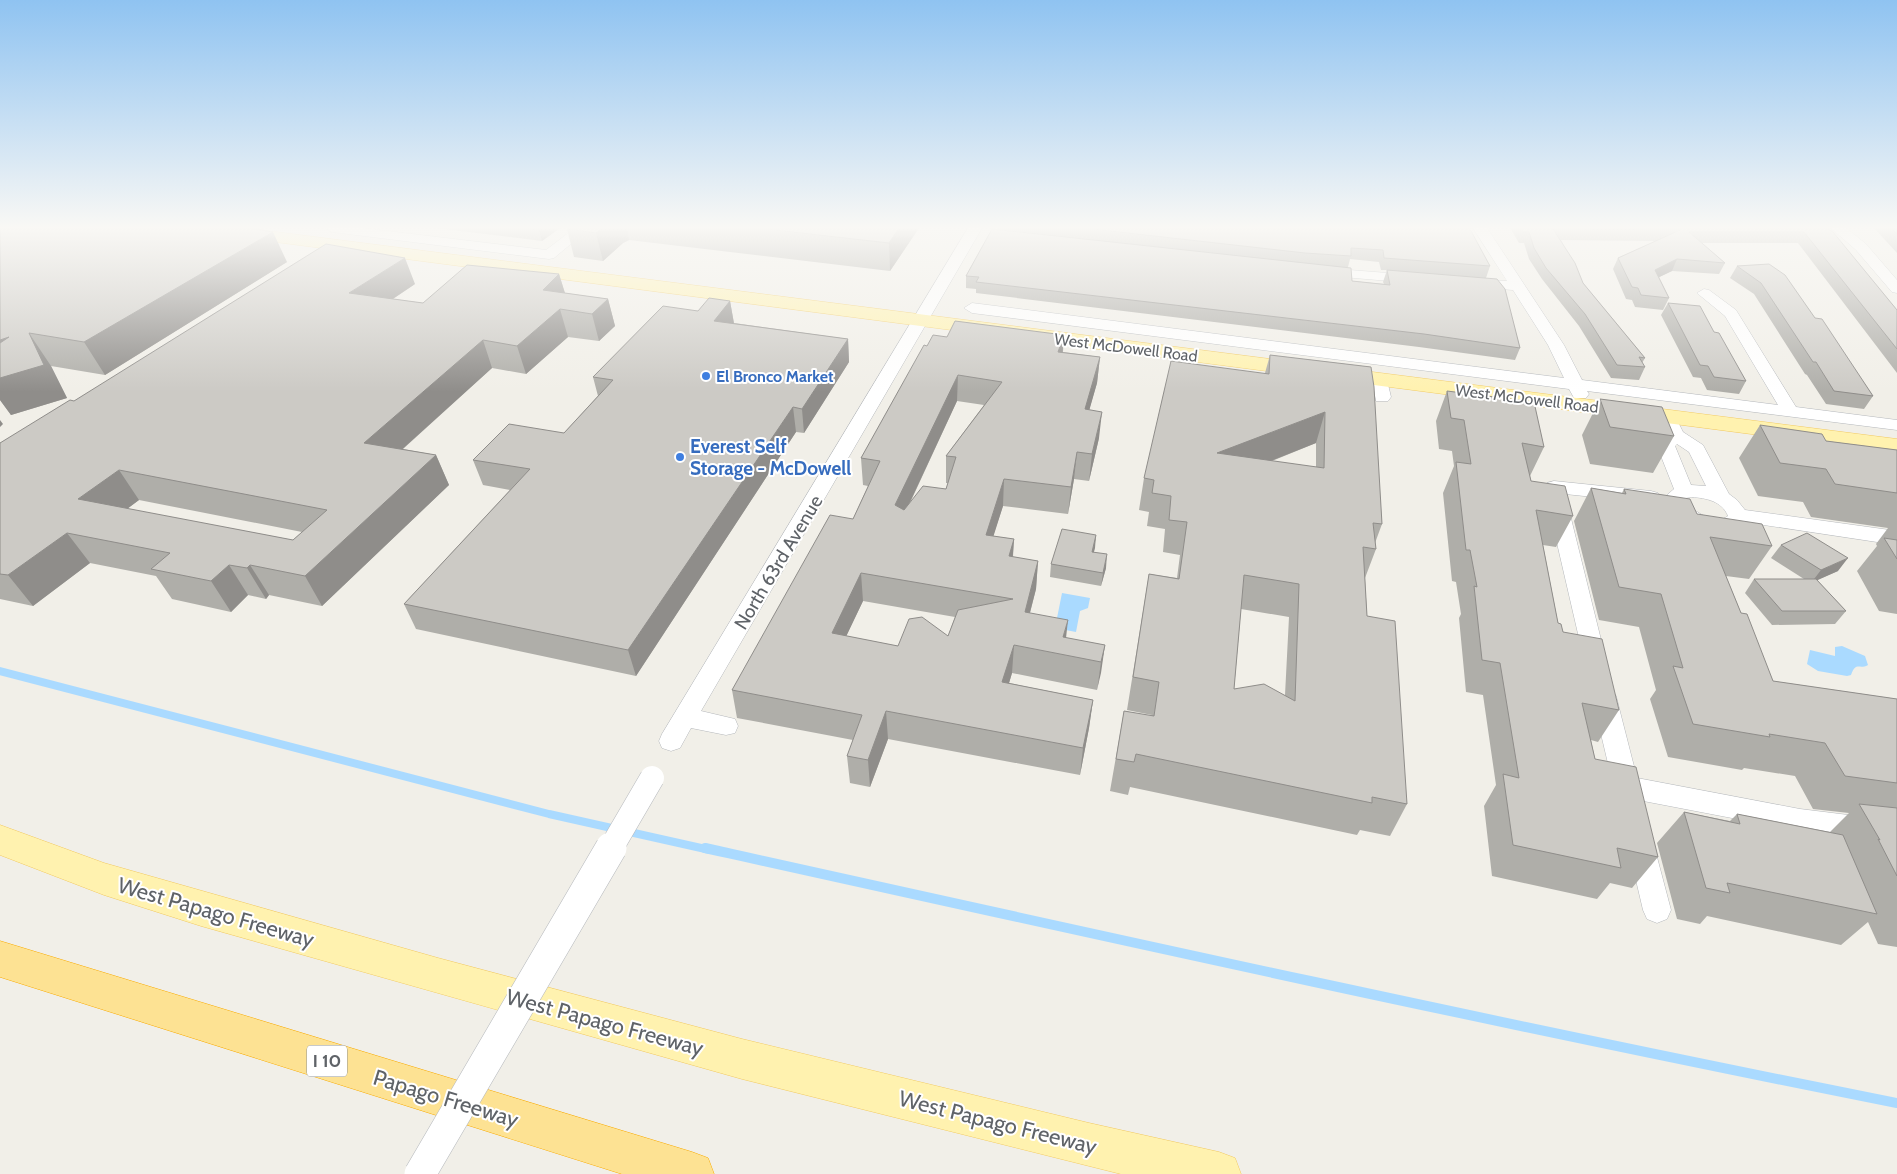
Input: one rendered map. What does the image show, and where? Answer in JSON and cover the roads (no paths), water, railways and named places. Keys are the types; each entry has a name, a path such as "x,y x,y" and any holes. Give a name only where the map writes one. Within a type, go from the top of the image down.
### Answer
{"highway":[{"name":"Papago Freeway","path":"0,959 692,1174"}],"main road":[{"name":"West McDowell Road","path":"632,283 922,320 1381,388 1585,406 1671,425 1897,446"},
{"name":"West Papago Freeway","path":"0,840 104,879 201,909 466,984 762,1064 1088,1146 1219,1174"}],"street":[{"name":"North 63rd Avenue","path":"671,741 945,283"},
{"path":"1471,283 1518,286"},
{"path":"1516,283 1556,345 1585,406"},
{"path":"1704,293 1730,314 1790,411"},
{"name":"West McDowell Road","path":"972,308 1897,424"},
{"path":"1720,498 1697,449 1671,425 1666,446 1680,501 1703,522 1719,525 1733,523 1738,515"},
{"path":"1657,910 1554,487 1590,492 1612,503 1680,501 1701,491 1732,505 1738,515"},
{"path":"1738,515 1897,538"},
{"path":"685,717 726,726"},
{"path":"420,1174 652,778"},
{"path":"1627,787 1800,820 1897,832"}],"water":[{"path":"1062,593 1090,598 1088,608 1080,611 1076,632 1055,628"},
{"path":"1842,646 1865,656 1868,665 1854,668 1851,675 1847,676 1818,671 1807,664 1810,650 1835,656 1835,647"}],"waterway":[{"path":"0,671 549,814 710,850"},
{"path":"705,848 1449,1011 1897,1103"}],"place":[{"name":"El Bronco Market","path":"706,376"},
{"name":"Everest Self Storage - McDowell","path":"680,457"}]}
